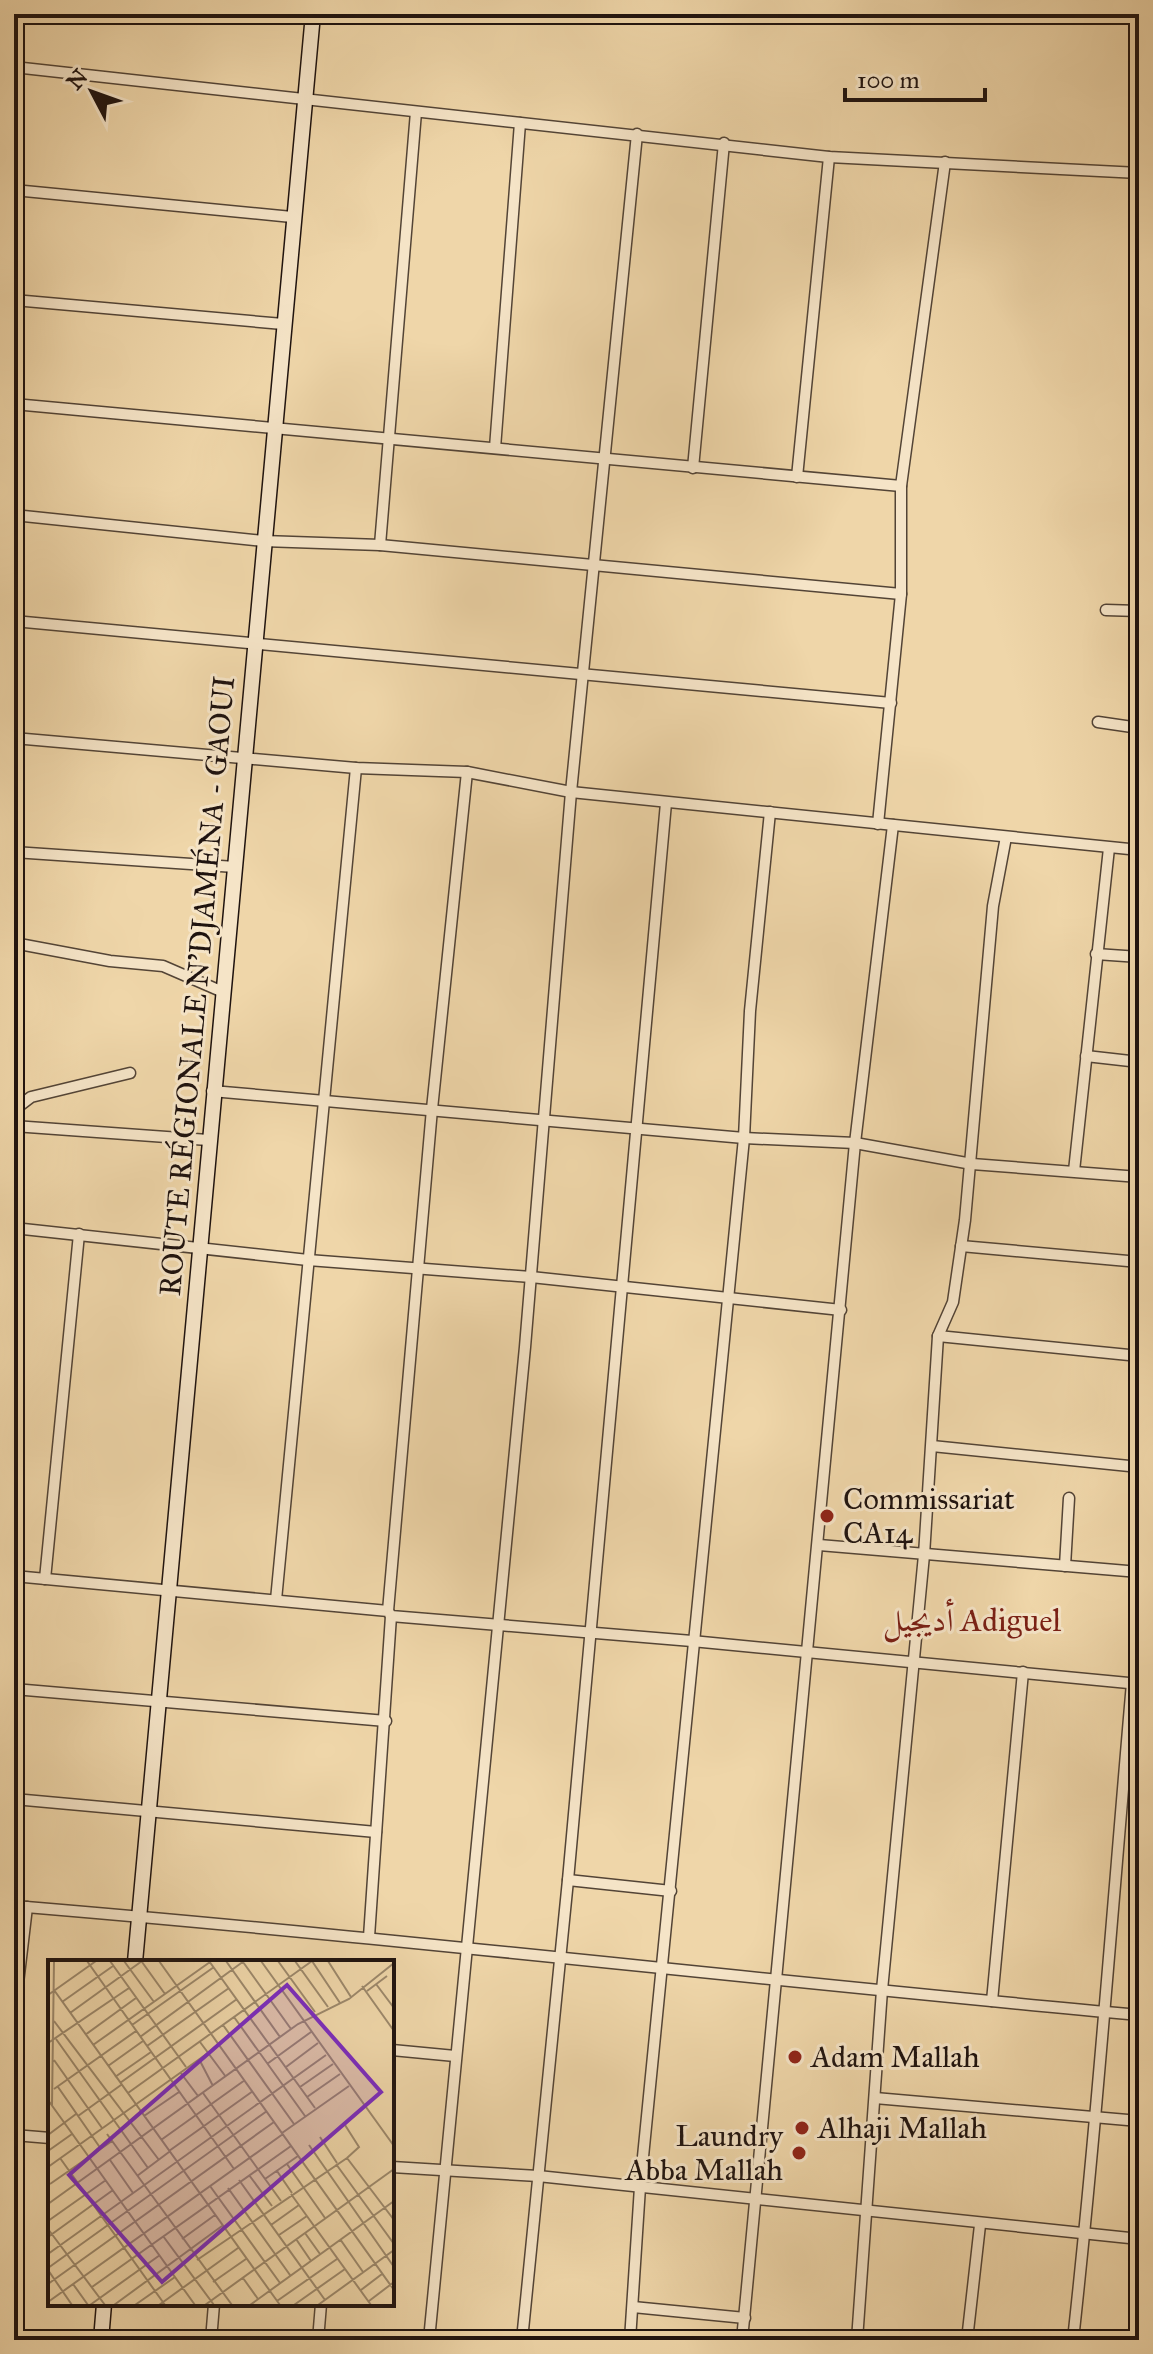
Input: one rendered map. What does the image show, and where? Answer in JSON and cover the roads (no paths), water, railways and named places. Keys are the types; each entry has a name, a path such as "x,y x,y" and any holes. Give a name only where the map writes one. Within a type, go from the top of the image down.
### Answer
{"street":[{"name":"ROUTE RÉGIONALE N'DJAMÉNA - GAOUI","path":"135,1960 212,1091 313,14"},
{"path":"14,67 829,157 1139,173"},
{"path":"380,545 416,112"},
{"path":"495,448 520,123"},
{"path":"429,2340 531,1277 571,792 637,134"},
{"path":"693,468 724,143"},
{"path":"797,477 829,157"},
{"path":"878,824 901,594 901,486 945,162"},
{"path":"14,190 292,217"},
{"path":"14,300 283,324"},
{"path":"14,404 901,486"},
{"path":"14,515 263,541 380,545 901,594"},
{"path":"1106,610 1139,611"},
{"path":"14,621 891,703"},
{"path":"1098,722 1139,728"},
{"path":"14,738 356,768 467,772 571,792 1139,850"},
{"path":"276,1600 356,768"},
{"path":"369,1937 386,1721 390,1614 418,1269 467,772"},
{"path":"522,2340 568,1880 588,1631 666,803"},
{"path":"630,2340 640,2187 664,1971 692,1641 744,1138 750,1011 770,812"},
{"path":"742,2340 855,1143 893,825"},
{"path":"857,2340 882,1990 911,1661 924,1555 938,1336 953,1302 961,1246 972,1164 993,906 1006,837"},
{"path":"1074,1171 1109,848"},
{"path":"14,852 235,867"},
{"path":"14,943 110,961 163,966 223,992"},
{"path":"1096,954 1139,957"},
{"path":"1086,1056 1139,1062"},
{"path":"14,1110 31,1097 130,1073"},
{"path":"212,1091 744,1138 855,1143 972,1164 1139,1177"},
{"path":"14,1126 208,1140"},
{"path":"14,1228 308,1260 531,1277 841,1310"},
{"path":"45,1579 79,1234"},
{"path":"961,1246 1139,1262"},
{"path":"938,1336 1139,1356"},
{"path":"932,1446 1139,1467"},
{"path":"1065,1566 1069,1498"},
{"path":"819,1545 1139,1572"},
{"path":"14,1576 1136,1684 1103,2012 1098,2118 1073,2340"},
{"path":"992,2001 1023,1672"},
{"path":"14,1689 386,1721"},
{"path":"14,1799 376,1832"},
{"path":"568,1880 671,1891"},
{"path":"14,1906 466,1946 664,1971 1139,2015"},
{"path":"14,2015 27,1907"},
{"path":"394,2050 455,2056"},
{"path":"875,2098 1139,2121"},
{"path":"14,2135 48,2138"},
{"path":"394,2167 538,2176 980,2225 1139,2239"},
{"path":"967,2340 980,2225"},
{"path":"101,2340 104,2306"},
{"path":"211,2340 214,2306"},
{"path":"318,2340 321,2306"},
{"path":"633,2307 745,2318"}],"place":[{"name":"Commissariat CA14","path":"827,1516"},
{"name":"Adam Mallah","path":"795,2057"},
{"name":"Alhaji Mallah","path":"802,2128"},
{"name":"Laundry Abba Mallah","path":"799,2153"}],"district":[{"name":"أديجيل Adiguel","path":"972,1620"}]}
